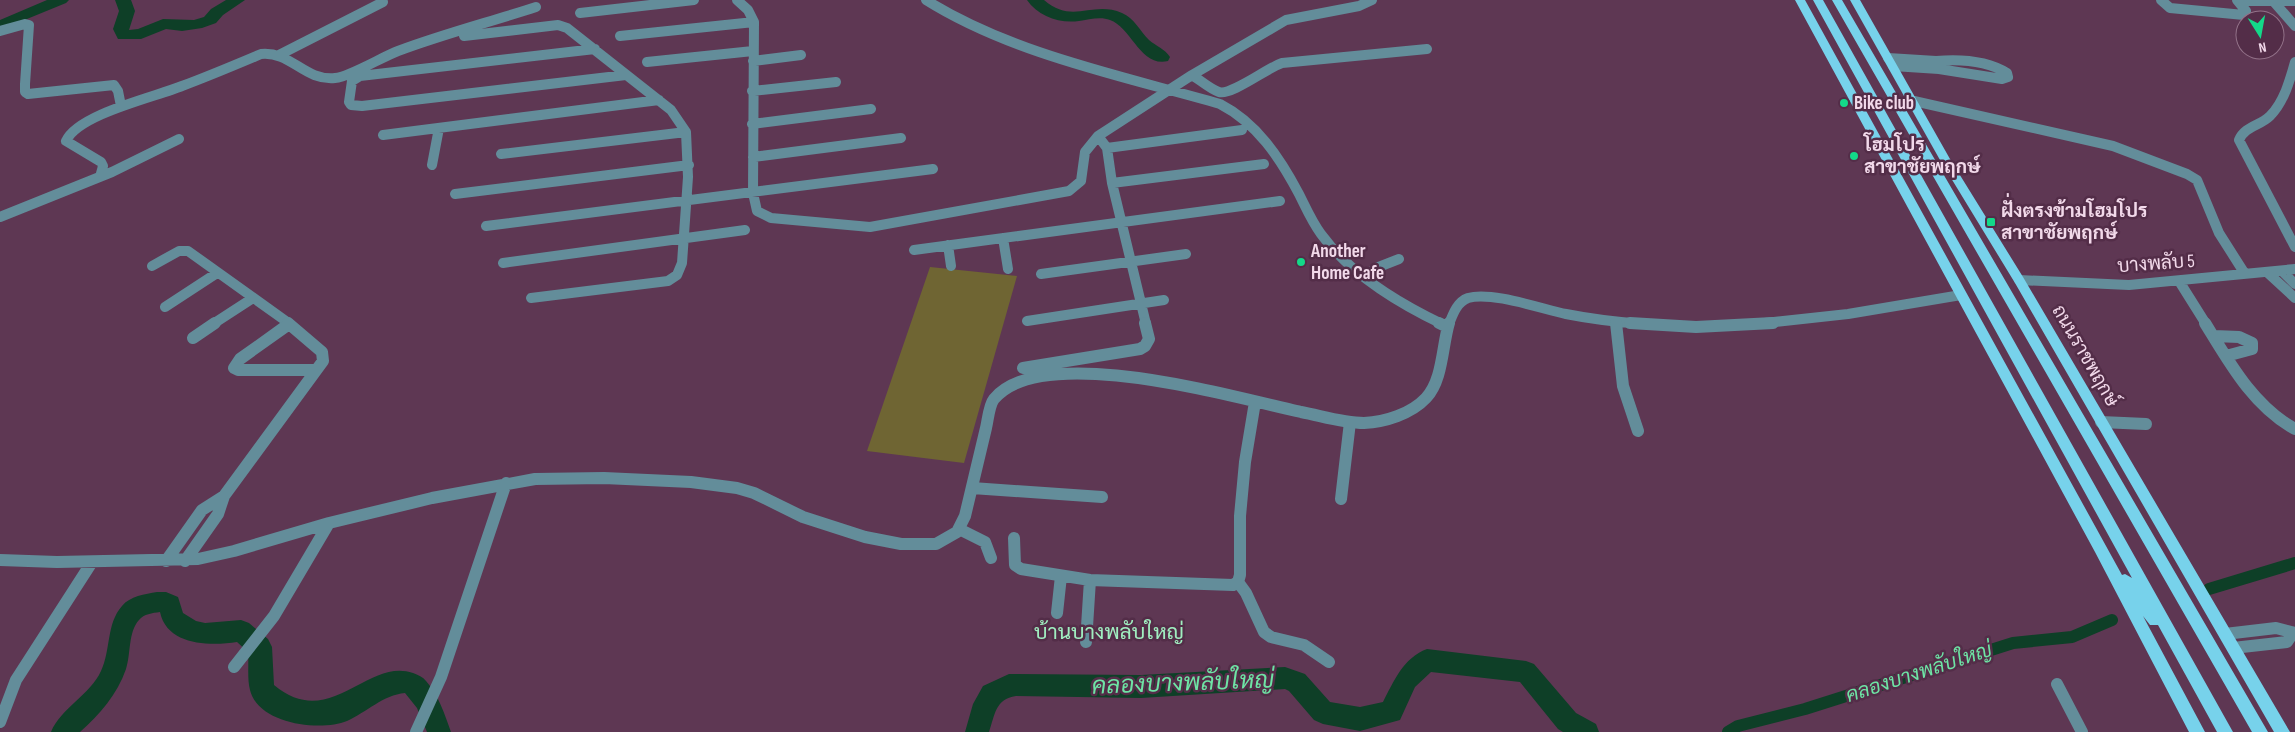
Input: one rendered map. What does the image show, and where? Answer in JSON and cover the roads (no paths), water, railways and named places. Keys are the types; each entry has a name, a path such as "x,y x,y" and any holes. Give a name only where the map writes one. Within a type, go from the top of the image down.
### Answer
{"main road":[{"path":"1800,0 2100,548 2197,732"},
{"path":"1818,0 2225,732"},
{"name":"ถนนราชพฤกษ์","path":"1837,0 2260,732"},
{"name":"ถนนราชพฤกษ์","path":"1855,0 1945,160 2019,280 2282,732"},
{"path":"1945,160 1952,181 1981,234 1982,252"},
{"path":"2154,547 2221,629"},
{"path":"2100,548 2184,658"}],"street":[{"path":"279,55 383,2 382,0"},
{"path":"580,13 694,0"},
{"path":"737,0 748,10 754,22 752,157 755,206 761,215 786,220 870,227 890,225 1068,191 1078,186 1081,181 1082,162 1086,152 1169,90 1224,62 1233,52 1286,20 1360,6 1372,0"},
{"path":"926,0 955,18 1021,45 1225,106 1236,111 1249,123 1287,173 1315,226 1337,253 1416,312 1447,327"},
{"path":"1325,12 1334,6 1357,0"},
{"path":"2160,0 2170,8 2244,15 2246,11 2237,1"},
{"path":"2237,1 2295,1"},
{"path":"2274,2 2295,26"},
{"path":"100,177 103,166 102,162 66,141 70,132 121,106 181,87 253,56 267,52 279,55 314,77 336,78 398,51 536,7"},
{"path":"620,36 754,22"},
{"path":"0,31 25,24 29,25 29,42 24,80 25,92 28,94 114,86 118,90 121,106"},
{"path":"460,36 558,25 567,28 671,110 686,132 689,165 681,271 674,278 530,298"},
{"path":"595,49 360,76 352,81 349,102 351,105 362,106 626,75"},
{"path":"1196,77 1219,92 1228,93 1271,66 1282,63 1427,49"},
{"path":"647,62 801,55"},
{"path":"1891,62 1938,65 2002,79 2008,77 2007,73 1997,67 1955,60 1938,65"},
{"path":"2295,62 2290,77 2272,113 2262,123 2244,132 2239,140 2291,232 2295,248"},
{"path":"752,91 836,82"},
{"path":"383,135 659,100"},
{"path":"1914,102 2021,126 2113,151 2126,152 2187,174 2197,180 2218,233 2245,274"},
{"path":"752,124 871,109"},
{"path":"432,165 439,128"},
{"path":"1100,142 1242,130"},
{"path":"501,154 686,132"},
{"path":"752,157 902,138"},
{"path":"0,217 100,177 179,139"},
{"path":"1023,368 1140,349 1145,346 1149,339 1112,183 1100,142"},
{"path":"1112,183 1264,164"},
{"path":"455,194 689,165"},
{"path":"486,226 932,169"},
{"path":"914,250 1280,201"},
{"path":"503,263 745,230"},
{"path":"1003,238 1008,269"},
{"path":"948,245 951,266"},
{"path":"152,266 184,250 289,324 322,352 323,361 224,496 218,514 185,561"},
{"path":"1041,274 1186,254"},
{"path":"1366,276 1376,268 1399,259"},
{"name":"บางพลับ 5","path":"2019,280 2112,285 2180,281 2295,269"},
{"path":"2282,271 2295,284"},
{"path":"165,307 217,273"},
{"path":"2268,273 2295,298"},
{"path":"2180,281 2236,373 2257,399 2283,422 2295,429"},
{"path":"0,560 92,562 185,561 234,551 330,523 432,498 534,479 604,478 691,482 737,488 754,493 803,517 865,537 901,544 936,544 952,537 960,529 965,516 993,400 1001,390 1021,382 1048,376 1070,374 1115,375 1166,382 1350,422 1367,423 1388,419 1412,409 1427,398 1438,376 1447,327 1456,304 1476,297 1616,322 1710,328 1783,324 1961,295"},
{"path":"194,338 253,298"},
{"path":"1027,321 1164,300"},
{"path":"1616,322 1623,386 1638,431"},
{"path":"289,324 240,360 234,368 238,370 316,370"},
{"path":"2214,336 2238,337 2247,339 2252,344 2252,350 2226,356"},
{"path":"1255,402 1245,462 1238,582 1246,593 1264,632 1271,636 1304,645 1329,662"},
{"path":"1341,499 1350,422"},
{"path":"2101,422 2146,424"},
{"path":"418,729 441,677 506,483"},
{"path":"972,488 1102,497"},
{"path":"166,561 202,510 224,496"},
{"path":"234,667 249,652 270,624 330,523"},
{"path":"960,529 985,542 991,558"},
{"path":"1014,538 1017,567 1060,576 1090,580 1227,586 1238,582"},
{"path":"0,722 16,680 92,562"},
{"path":"1057,612 1060,576"},
{"path":"1086,642 1090,580"},
{"path":"2221,629 2276,628 2294,633 2287,642 2233,648"},
{"path":"2057,684 2082,732"}],"waterway":[{"path":"0,25 61,0"},
{"path":"123,0 127,11 121,29 124,35 141,34 163,24 196,25 210,20 217,12 237,0"},
{"path":"1035,0 1047,10 1057,15 1067,17 1094,14 1115,16 1124,22 1146,46 1162,57"},
{"name":"คลองบางพลับใหญ่","path":"2209,589 2295,563"},
{"name":"คลองบางพลับใหญ่","path":"63,732 83,713 111,677 115,667 121,632 131,612 139,606 161,602 170,604 173,619 189,629 205,634 241,631 260,647 262,690 285,708 308,715 331,715 346,709 385,686 395,682 405,682 414,685 422,694 439,732"},
{"name":"คลองบางพลับใหญ่","path":"1728,732 1738,726 1805,709 2013,643 2072,637 2112,620"},
{"name":"คลองบางพลับใหญ่","path":"977,732 991,694 1009,685 1016,684 1083,687 1141,686 1285,678 1297,682 1323,712 1360,719 1391,712 1407,679 1427,660 1526,672 1567,721 1587,732"}],"place":[{"name":"Bike club","path":"1844,103"},
{"name":"โฮมโปร สาขาชัยพฤกษ์","path":"1854,156"},
{"name":"ฝั่งตรงข้ามโฮมโปร สาขาชัยพฤกษ์","path":"1991,222"},
{"name":"Another Home Cafe","path":"1301,262"}],"district":[{"name":"บ้านบางพลับใหญ่","path":"1109,632"}]}
